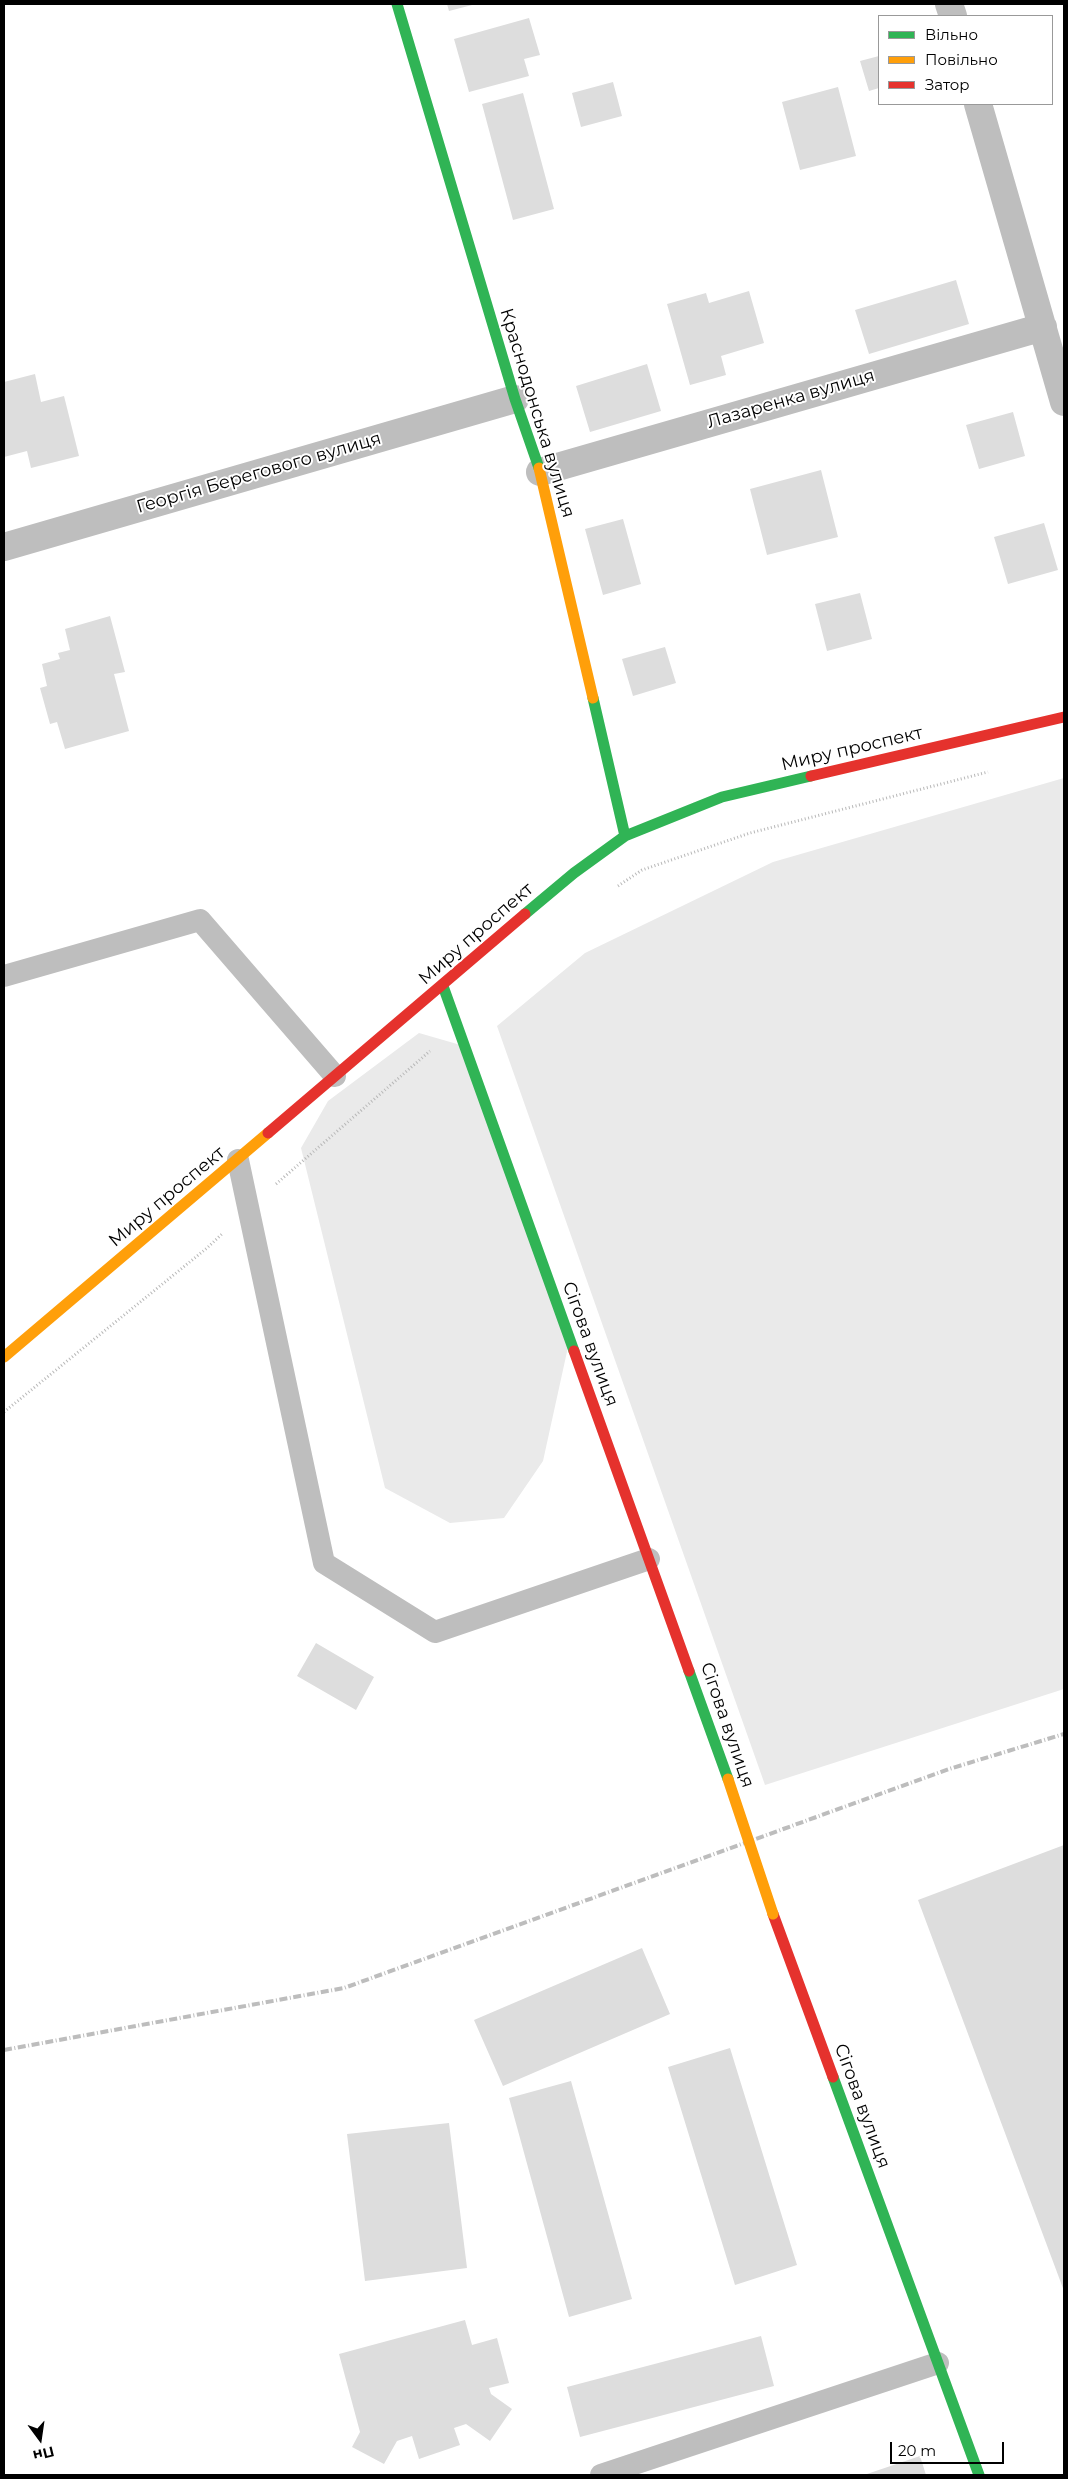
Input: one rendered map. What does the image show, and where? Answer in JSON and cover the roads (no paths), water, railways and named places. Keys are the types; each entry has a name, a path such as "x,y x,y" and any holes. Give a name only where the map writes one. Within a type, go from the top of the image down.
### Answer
{"street":[{"name":"Краснодонська вулиця","path":"397,4 515,399 540,472 625,836"},
{"path":"978,105 1064,402"},
{"name":"Лазаренка вулиця","path":"540,472 1043,327"},
{"name":"Георгія Берегового вулиця","path":"4,547 515,399"},
{"name":"Миру проспект","path":"4,1357 574,873 625,836 722,797 1064,718"},
{"name":"Сігова вулиця","path":"442,986 728,1779 773,1914 979,2475"}],"lane":[{"path":"4,976 200,920 335,1076"},
{"path":"238,1160 324,1563 435,1632 649,1559"},
{"path":"601,2475 938,2363"}],"railway":[{"path":"4,2050 344,1988 949,1769 1064,1734"}]}
